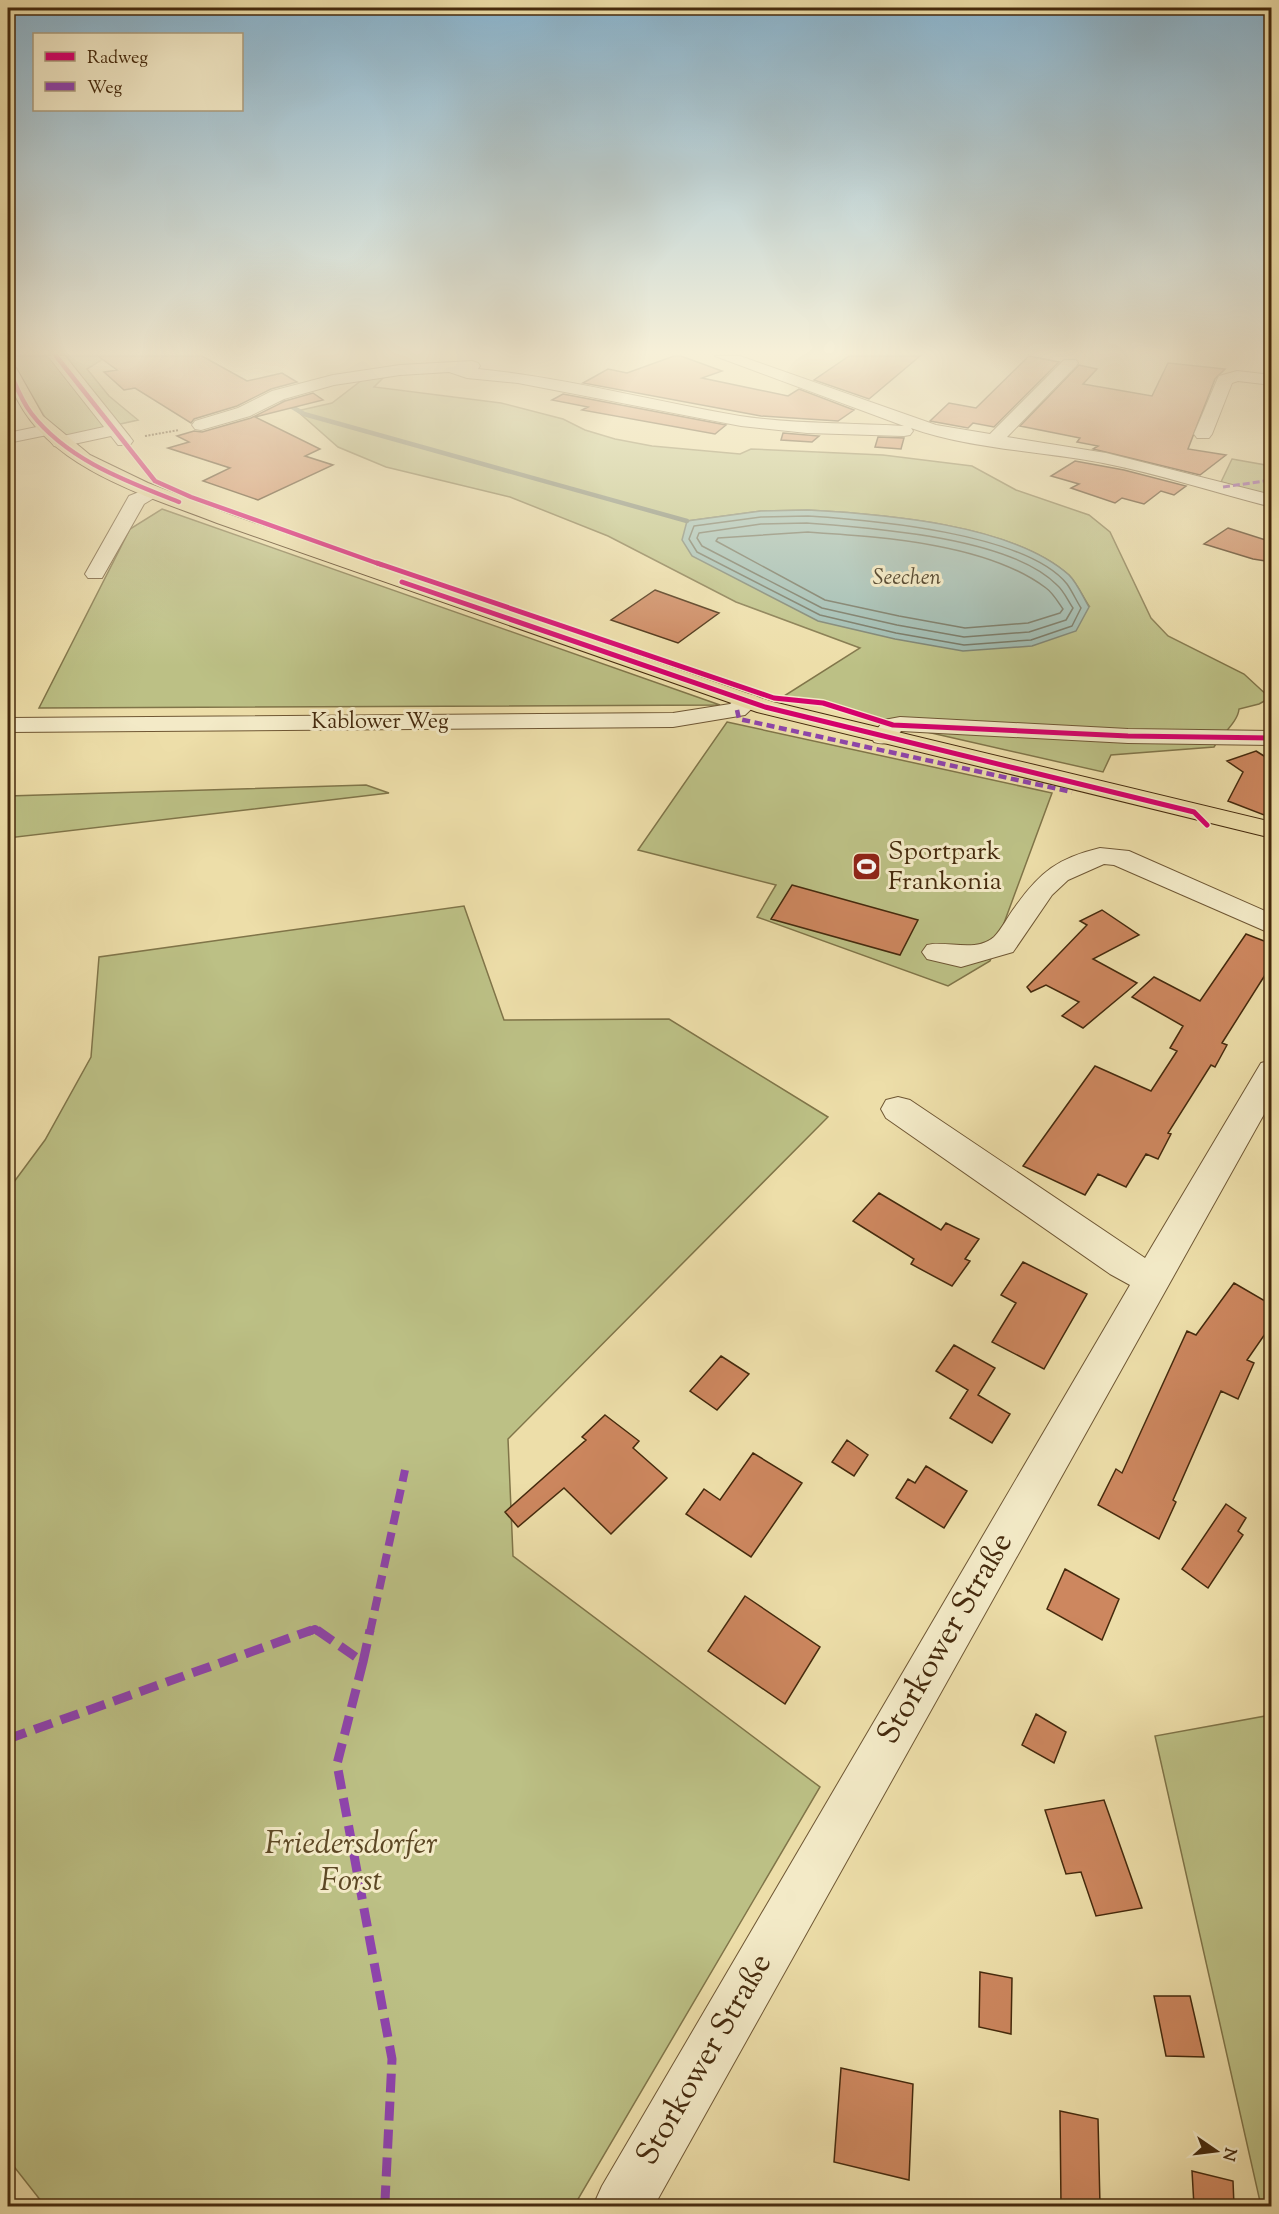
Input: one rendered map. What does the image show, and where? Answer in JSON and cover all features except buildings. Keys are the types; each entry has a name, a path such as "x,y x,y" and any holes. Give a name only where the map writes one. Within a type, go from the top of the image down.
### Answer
{"main road":[{"path":"88,459 105,471 154,492 575,643 748,701 883,737 1272,830"}],"street":[{"path":"1103,459 1149,467 1272,501"},
{"path":"95,574 136,500 154,492"},
{"name":"Kablower Weg","path":"8,725 612,722 673,720 736,710 748,701"},
{"path":"883,737 893,725 900,724 1128,736 1272,738"},
{"path":"937,952 961,957 1003,945 1050,881 1071,867 1100,856 1119,857 1272,925"},
{"name":"Storkower Straße","path":"622,2206 1272,1071"},
{"path":"898,1109 1123,1264 1152,1279"}],"green space":[{"path":"368,459 918,459 972,466 1016,490 1089,515 1110,532 1151,618 1168,636 1244,674 1270,698 1259,704 1239,709 1232,724 1214,747 1111,755 1103,772 927,732 860,714 824,701 784,696 860,648 736,602 608,536 510,497 386,467","holes":["808,510 872,515 945,525 1015,544 1044,558 1069,575 1089,606 687,521 761,511"]},
{"path":"1232,459 1271,466 1271,497 1221,482"},
{"path":"162,509 720,705 39,708 130,529"},
{"name":"Sportpark Frankonia","path":"727,722 1052,793 990,961 948,986 757,917 776,885 638,850"},
{"path":"366,785 389,793 8,838 8,796"},
{"name":"Friedersdorfer Forst","path":"464,906 504,1020 669,1019 828,1117 508,1439 513,1556 820,1787 574,2206 45,2206 8,2159 8,1190 45,1140 91,1057 99,957"},
{"path":"1271,1715 1272,2206 1261,2206 1155,1736"}],"water":[{"name":"Seechen","path":"808,510 872,515 945,525 1015,544 1044,558 1069,575 1089,607 1076,631 1032,646 963,651 895,639 818,621 692,556 682,540 687,521 761,511"}],"waterway":[{"path":"466,459 687,521"}],"marked path":[{"path":"1223,487 1272,480"},
{"path":"737,710 739,719 1072,792"},
{"path":"363,1662 405,1470"},
{"path":"8,1739 315,1629 363,1662 337,1764 392,2059 385,2201 390,2206"}],"cycle path":[{"path":"86,459 118,477 179,502"},
{"path":"138,459 155,481 191,497 356,556 774,698 823,703 893,725 1128,736 1272,738"},
{"path":"402,582 765,707 1194,812 1207,825"}],"place":[{"name":"Sportpark Frankonia","path":"867,867"}]}
